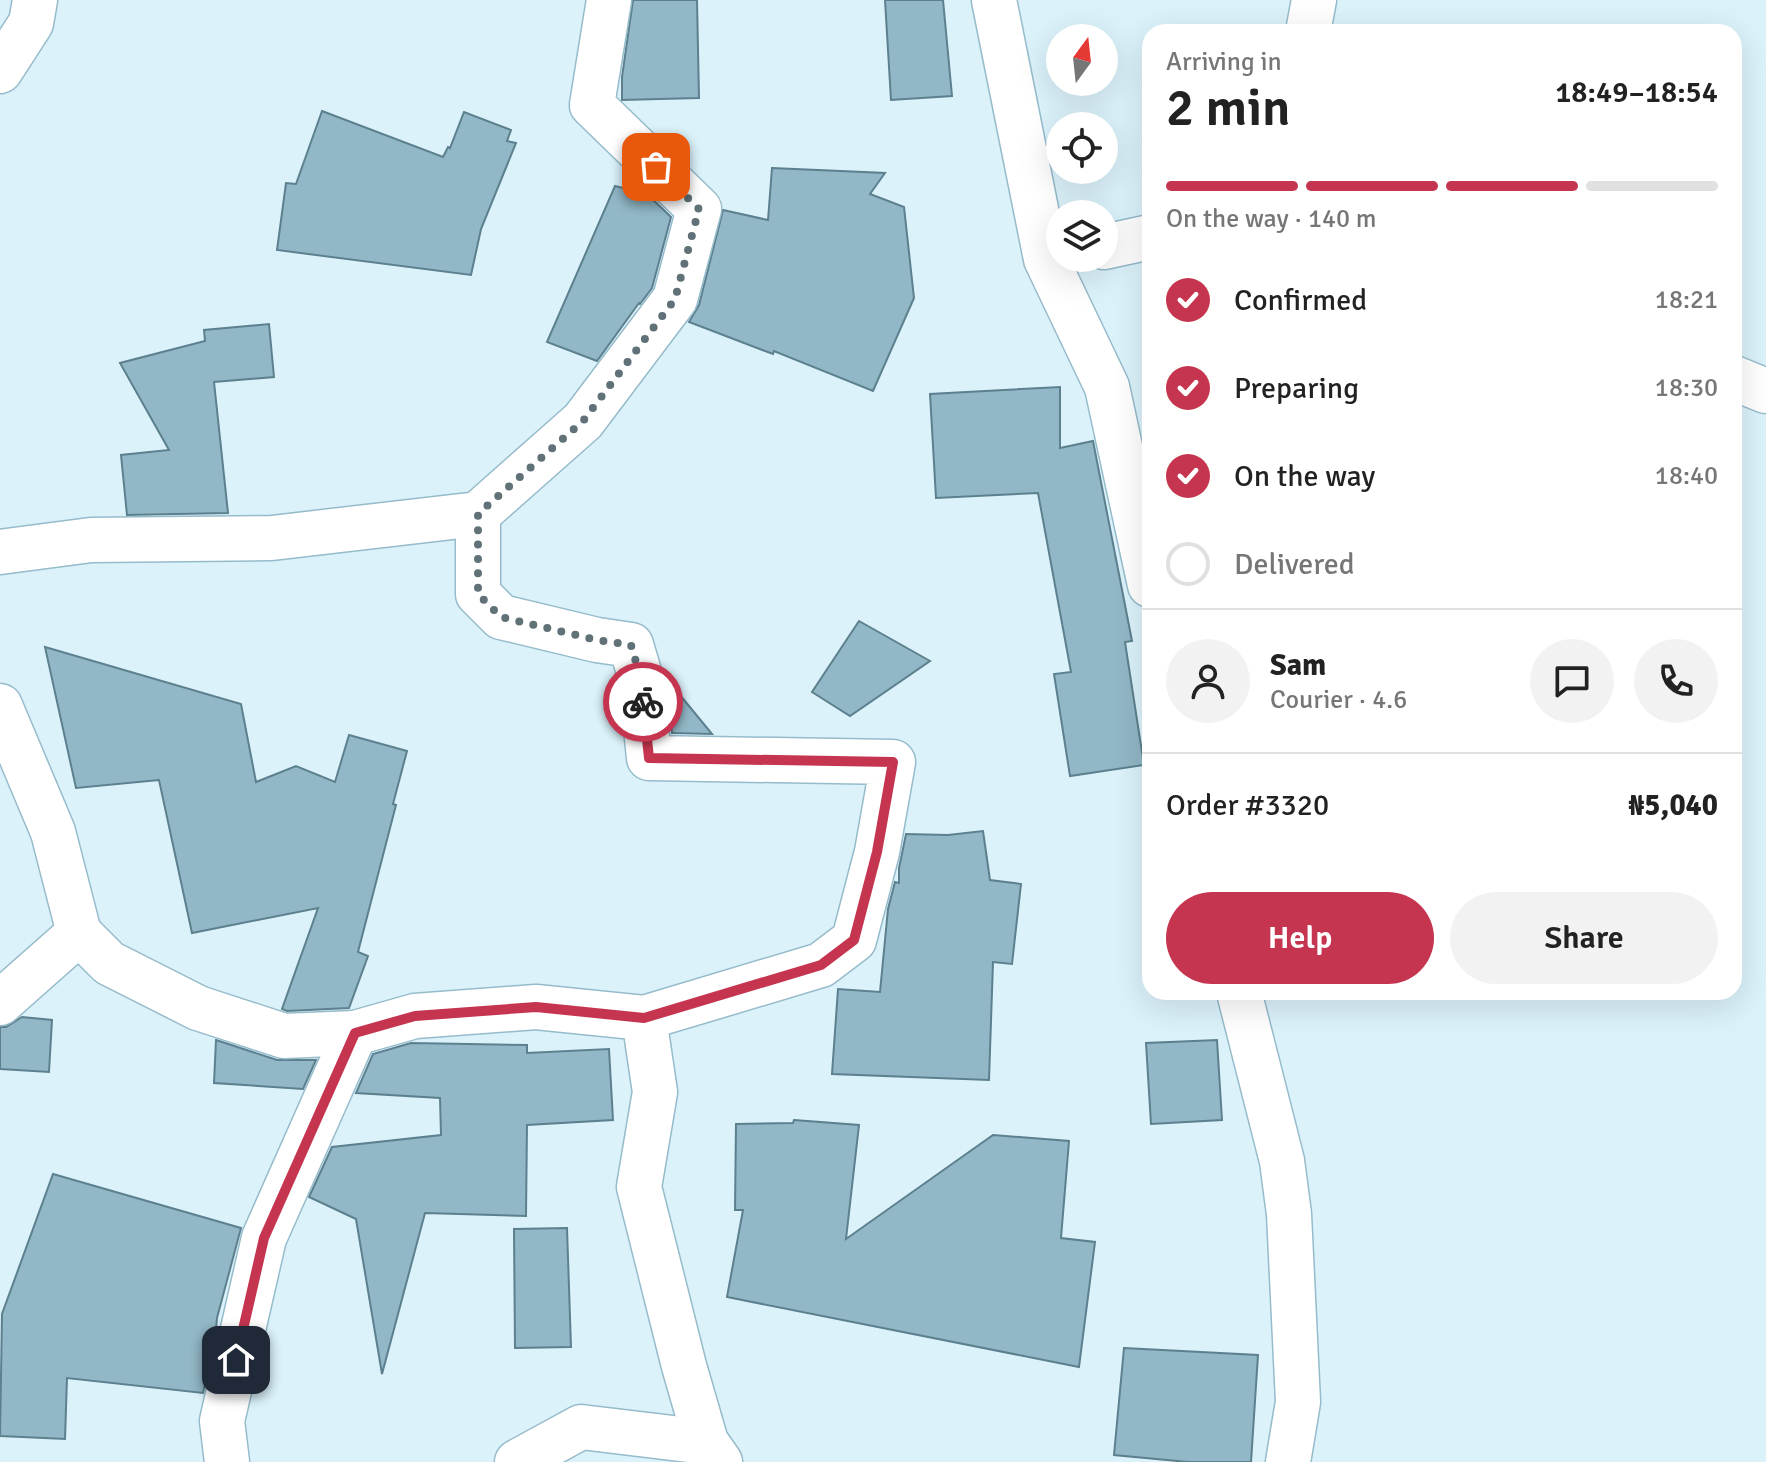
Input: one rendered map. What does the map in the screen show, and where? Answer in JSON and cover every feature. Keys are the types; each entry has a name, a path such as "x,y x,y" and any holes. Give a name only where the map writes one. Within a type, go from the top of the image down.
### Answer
{"street":[{"path":"0,71 31,23 35,0"},
{"path":"0,552 91,540 272,538 478,514 583,421 675,299 699,209 592,105 609,0"},
{"path":"994,0 1046,227"},
{"path":"1310,24 1314,0"},
{"path":"1118,244 1142,239"},
{"path":"1059,272 1107,387 1142,548"},
{"path":"1742,381 1766,391"},
{"path":"0,706 53,832 79,933 109,963 198,1008 284,1036 355,1033 415,1016 536,1007 644,1018 821,965 854,940 877,852 893,762 649,758 641,679 631,645 501,617 478,594 478,514"},
{"path":"0,1003 79,933"},
{"path":"1241,1000 1282,1161 1289,1214 1298,1402 1288,1462"},
{"path":"517,1462 581,1427 713,1452 684,1366 639,1187 655,1092 644,1018"},
{"path":"227,1462 222,1421 264,1238 355,1033"}],"building":[{"path":"633,0 697,0 699,98 622,100 622,77"},
{"path":"885,0 943,0 952,96 891,100"},
{"path":"322,111 443,157 450,148 464,112 511,130 507,141 516,143 481,229 471,275 277,250 286,183 296,184"},
{"path":"772,168 885,173 870,194 904,207 914,298 873,391 774,351 773,354 689,322 699,305 723,210 768,220"},
{"path":"615,186 647,194 671,217 652,288 597,361 547,342"},
{"path":"269,324 274,377 214,382 228,513 127,515 121,455 169,450 120,363 205,341 204,330"},
{"path":"1060,387 1060,448 1093,441 1132,641 1125,642 1142,765 1070,776 1054,674 1071,672 1038,493 936,498 930,394"},
{"path":"859,621 930,661 850,716 812,692"},
{"path":"45,647 241,704 256,782 296,766 335,782 349,735 407,751 358,952 368,956 349,1008 282,1009 318,908 192,933 159,780 76,788"},
{"path":"666,678 712,734 672,733"},
{"path":"983,831 990,880 1021,884 1012,964 993,962 989,1080 832,1074 838,989 880,992 888,909 895,882 899,883 906,834 948,835"},
{"path":"22,1017 52,1020 49,1072 0,1069 0,1027 6,1027"},
{"path":"216,1040 277,1060 316,1060 303,1089 214,1083"},
{"path":"1217,1040 1222,1120 1151,1124 1146,1043"},
{"path":"411,1043 527,1045 527,1053 609,1049 613,1120 527,1125 526,1216 425,1213 382,1374 356,1219 309,1197 332,1147 441,1135 440,1098 356,1093 373,1054"},
{"path":"794,1120 859,1125 846,1239 993,1135 1069,1141 1061,1238 1095,1242 1079,1367 727,1297 743,1210 735,1210 736,1124 793,1123"},
{"path":"53,1174 241,1228 217,1318 203,1393 67,1378 65,1439 0,1436 2,1314"},
{"path":"567,1228 571,1347 515,1348 514,1229"},
{"path":"1124,1348 1258,1355 1251,1462 1188,1462 1114,1455"}],"way so far":[{"path":"643,702 641,679 631,645 501,617 478,594 478,514 583,421 675,299 699,209 656,167"}],"route":[{"path":"236,1360 264,1238 355,1033 415,1016 536,1007 644,1018 821,965 854,940 877,852 893,762 649,758 643,702"}]}
